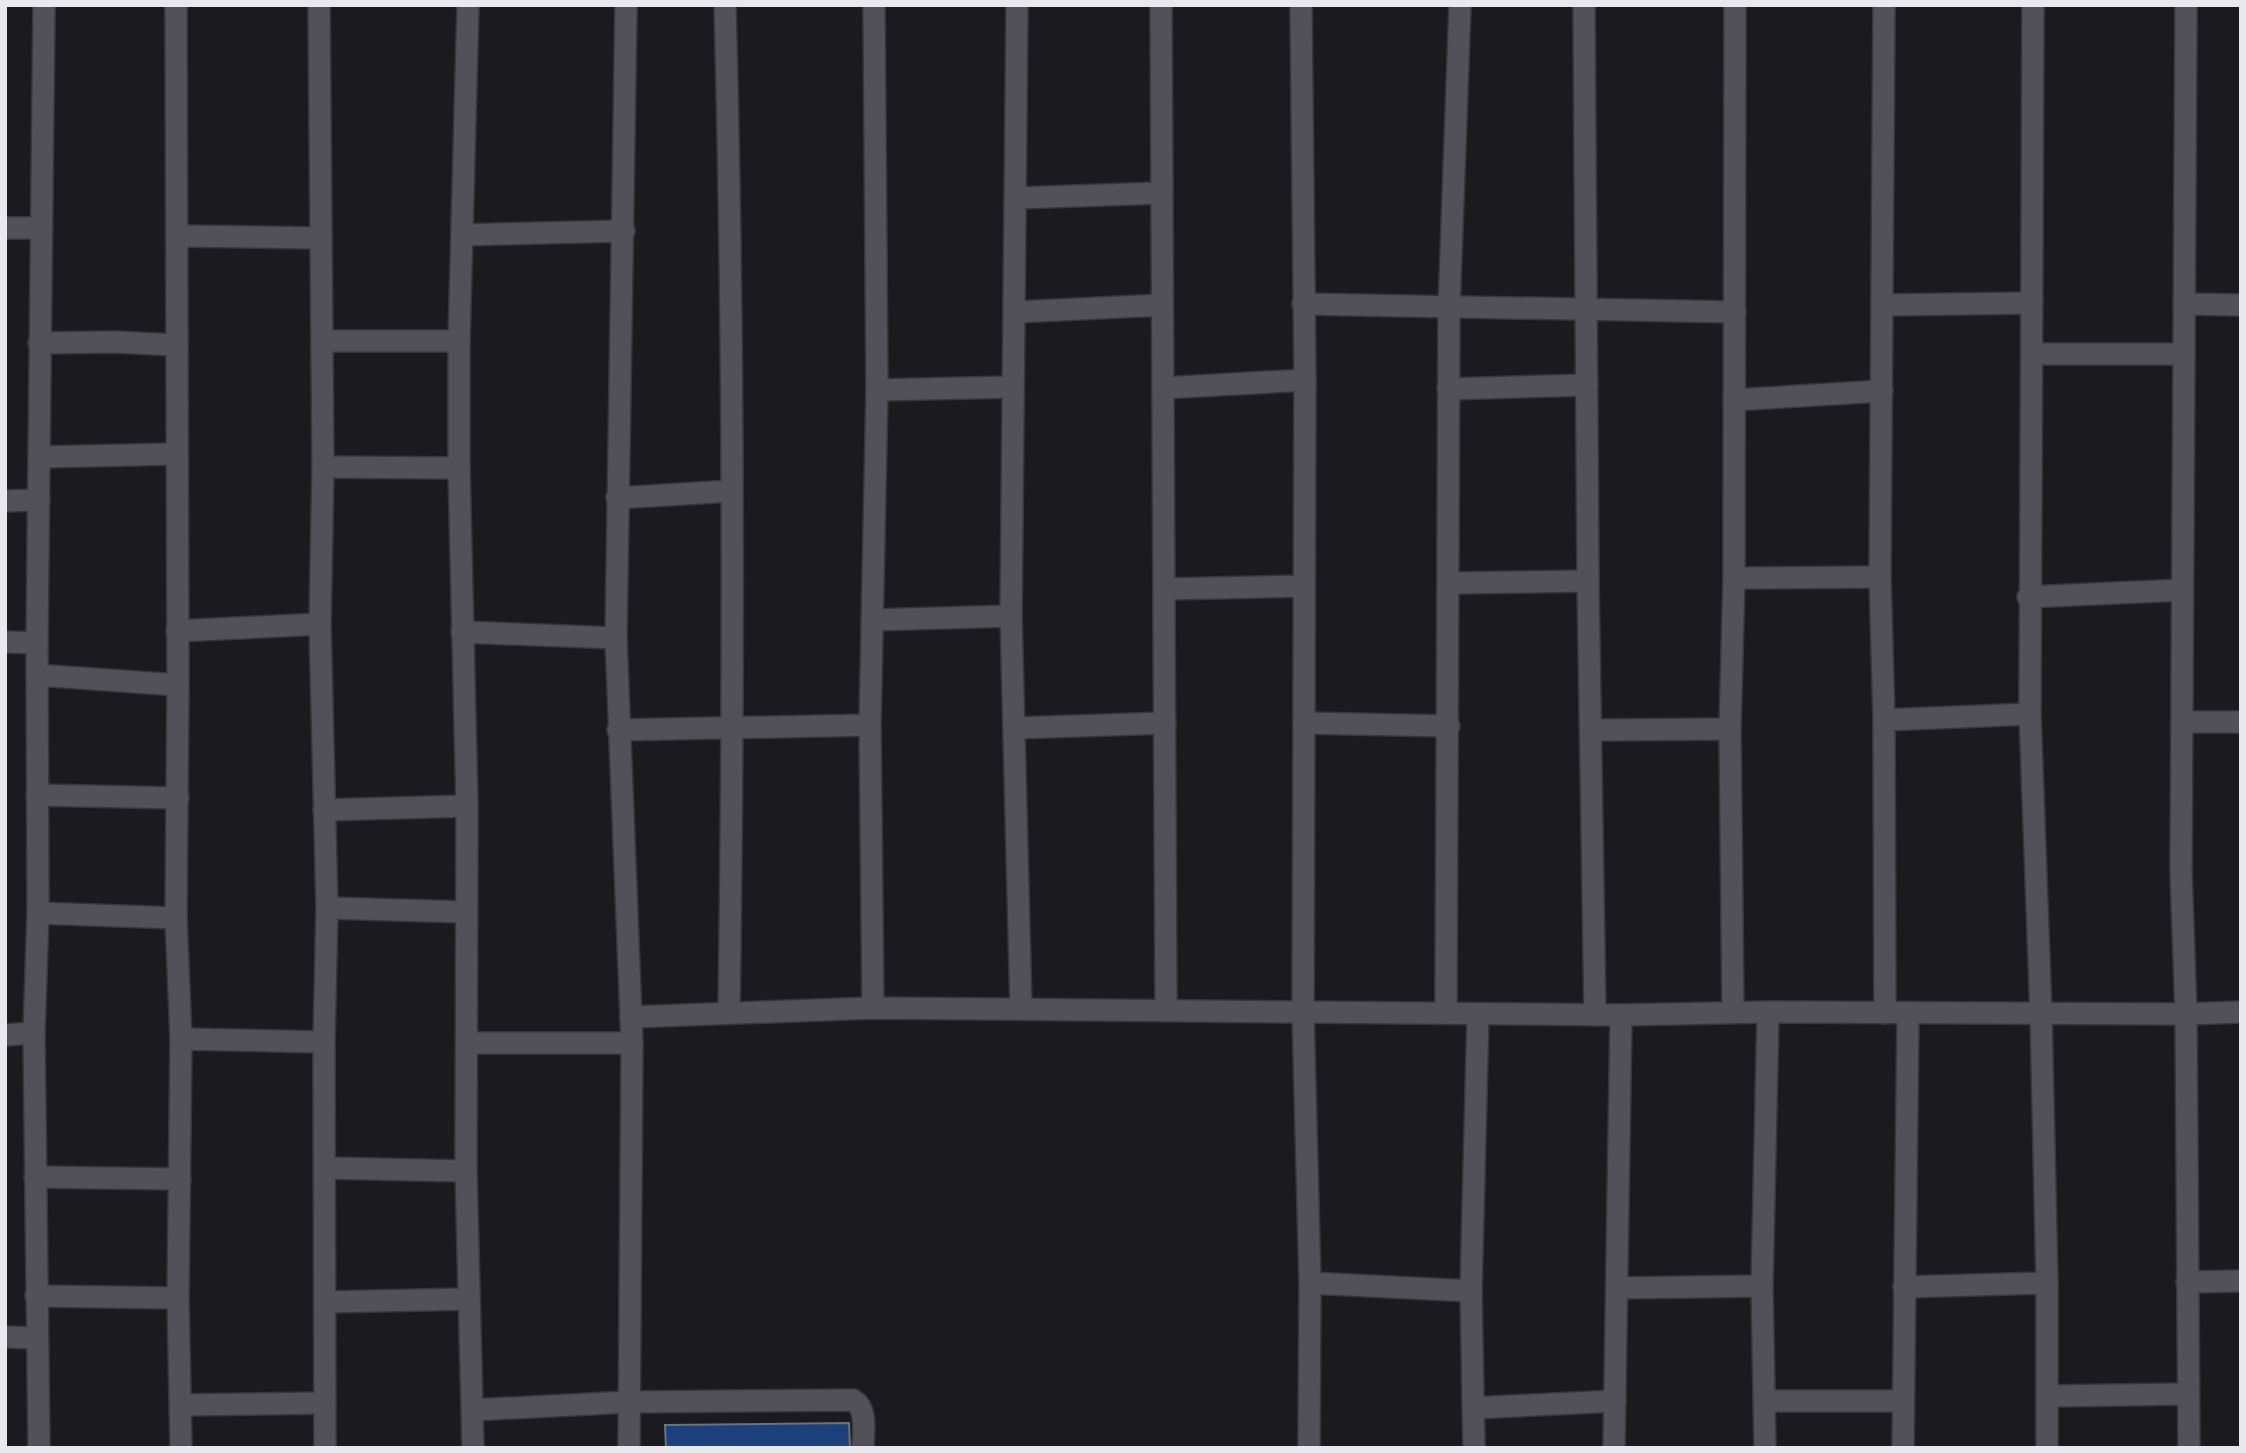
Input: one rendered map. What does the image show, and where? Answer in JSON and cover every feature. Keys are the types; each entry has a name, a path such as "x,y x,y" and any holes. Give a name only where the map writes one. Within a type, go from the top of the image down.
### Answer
{"street":[{"path":"38,1448 34,1033 38,912 37,643 44,5"},
{"path":"176,5 176,918 181,1039 178,1298 181,1448"},
{"path":"319,5 323,467 320,624 327,908 324,1042 324,1448"},
{"path":"468,5 459,341 459,468 467,806 466,1171 473,1448"},
{"path":"626,5 616,638 632,1043 629,1448"},
{"path":"725,5 730,217 733,726 729,1012"},
{"path":"873,1008 870,725 877,390 874,5"},
{"path":"1017,5 1011,616 1021,1008"},
{"path":"1161,5 1166,1010"},
{"path":"1301,5 1305,380 1303,1012 1310,1283 1308,1448"},
{"path":"1446,1013 1449,309 1460,5"},
{"path":"1584,5 1588,581 1595,1015"},
{"path":"1733,1012 1730,730 1734,578 1735,5"},
{"path":"1884,5 1880,577 1884,720 1885,1013"},
{"path":"2033,5 2029,714 2041,1014 2047,1283 2047,1448"},
{"path":"2186,5 2181,872 2186,1014 2189,1448"},
{"path":"1017,198 1161,192"},
{"path":"5,228 41,228"},
{"path":"462,235 624,231"},
{"path":"177,236 320,238"},
{"path":"1884,305 2032,303"},
{"path":"1303,304 1449,309 1735,312"},
{"path":"2184,304 2241,305"},
{"path":"1014,312 1162,305"},
{"path":"40,343 105,341 177,345"},
{"path":"322,341 459,341"},
{"path":"2032,354 2183,354"},
{"path":"1163,388 1305,380"},
{"path":"1448,389 1587,385"},
{"path":"877,390 1013,387"},
{"path":"1734,400 1882,390"},
{"path":"39,457 176,454"},
{"path":"323,467 459,468"},
{"path":"617,498 731,491"},
{"path":"5,501 39,500"},
{"path":"1734,578 1880,577"},
{"path":"1449,583 1588,581"},
{"path":"1165,589 1303,586"},
{"path":"2028,597 2182,590"},
{"path":"872,620 1011,616"},
{"path":"177,631 320,624"},
{"path":"461,632 616,638"},
{"path":"5,642 37,643"},
{"path":"37,675 178,685"},
{"path":"1884,720 2029,714"},
{"path":"2183,722 2241,722"},
{"path":"1014,728 1165,723"},
{"path":"1304,723 1449,726"},
{"path":"618,730 870,725"},
{"path":"1591,730 1730,730"},
{"path":"37,795 178,798"},
{"path":"324,810 467,806"},
{"path":"327,908 466,912"},
{"path":"38,912 176,918"},
{"path":"631,1017 873,1008 1595,1015 1733,1012 2241,1012"},
{"path":"1765,1448 1762,1286 1769,1012"},
{"path":"1474,1448 1471,1291 1478,1013"},
{"path":"1903,1448 1908,1013"},
{"path":"1614,1448 1621,1015"},
{"path":"5,1035 34,1033"},
{"path":"181,1039 324,1042"},
{"path":"467,1043 632,1043"},
{"path":"325,1168 466,1171"},
{"path":"35,1177 180,1179"},
{"path":"2187,1282 2241,1281"},
{"path":"1310,1283 1471,1291"},
{"path":"1904,1287 2047,1283"},
{"path":"1617,1288 1762,1286"},
{"path":"36,1296 178,1298"},
{"path":"326,1301 469,1299"},
{"path":"5,1338 37,1338"},
{"path":"2048,1396 2188,1394"},
{"path":"473,1410 628,1402 853,1400 862,1409 863,1448"},
{"path":"1473,1408 1615,1401"},
{"path":"1765,1401 1902,1401"},
{"path":"181,1405 325,1403"}],"building":[{"path":"849,1423 850,1448 666,1448 665,1425"}]}
